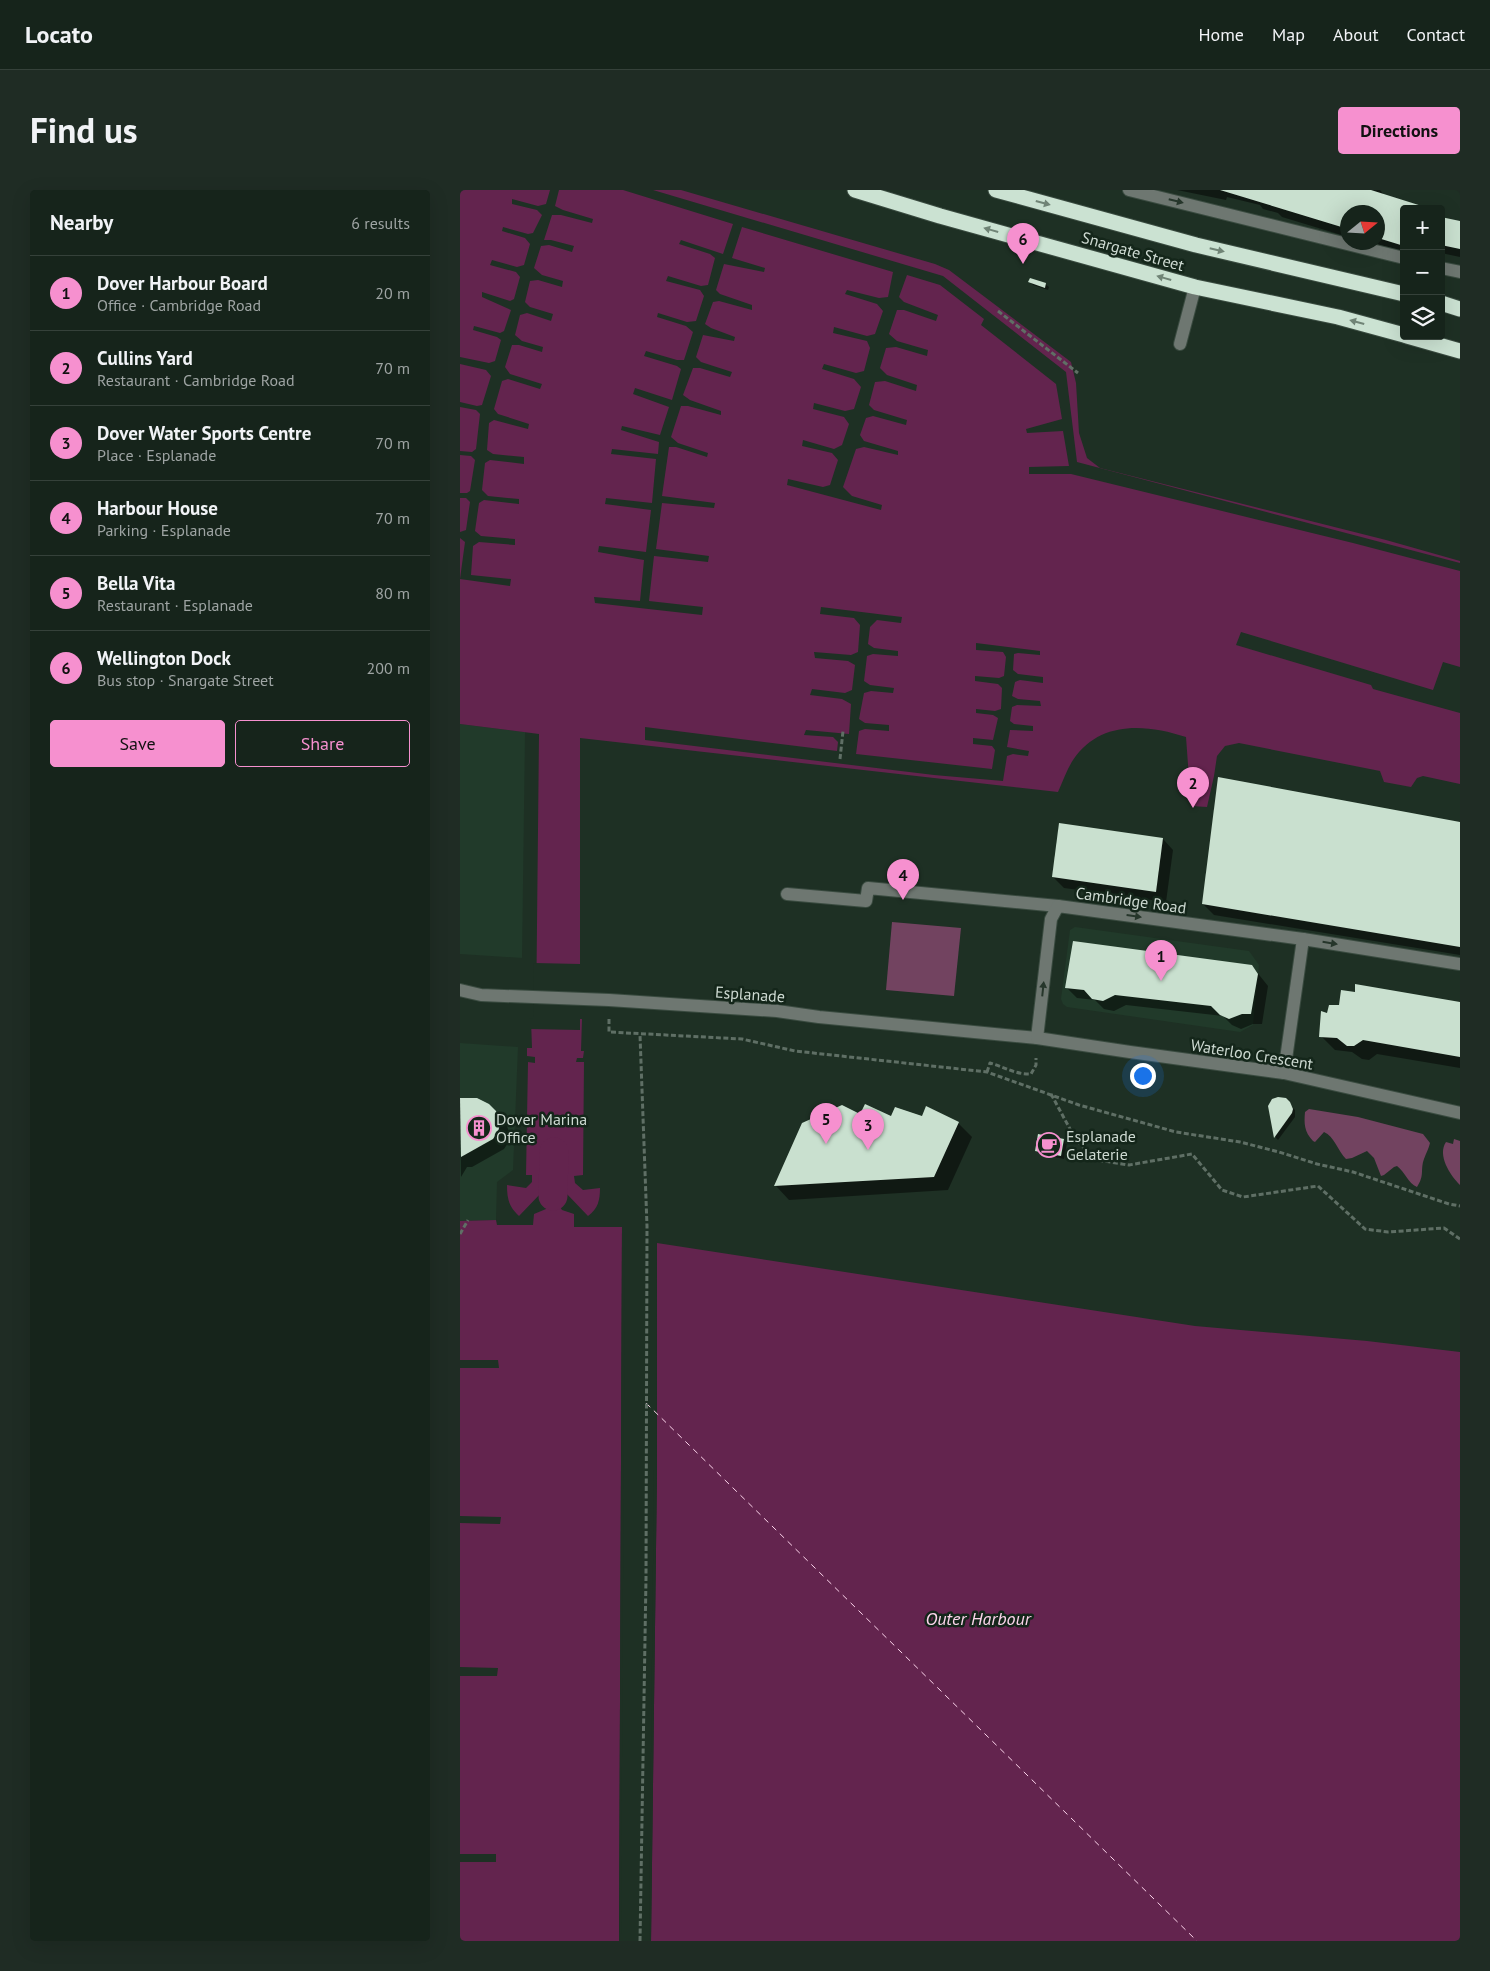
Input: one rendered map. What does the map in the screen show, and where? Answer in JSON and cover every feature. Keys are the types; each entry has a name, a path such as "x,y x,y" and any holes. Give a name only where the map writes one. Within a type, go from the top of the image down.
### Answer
{"highway":[{"name":"Snargate Street","path":"855,190 940,216 1194,287 1338,317 1400,335"},
{"name":"Snargate Street","path":"996,190 1196,245 1400,293"},
{"path":"1445,305 1460,308"},
{"name":"Snargate Street","path":"1420,340 1460,351"}],"street":[{"path":"1129,190 1400,257"},
{"path":"1445,269 1460,272"},
{"path":"1180,344 1194,287"},
{"path":"787,894 866,900 868,888 1058,906"},
{"name":"Cambridge Road","path":"1038,1038 1051,919 1058,906 1303,939 1460,964"},
{"path":"1284,1073 1303,939"},
{"name":"Esplanade","path":"460,990 481,995 609,1000 777,1011 819,1017 1038,1038"},
{"name":"Waterloo Crescent","path":"1038,1038 1284,1073 1460,1113"}],"path":[{"path":"998,311 1078,373"},
{"path":"840,759 842,731"},
{"path":"609,1000 609,1032 742,1038 795,1051 987,1072 1079,1105 1176,1132 1240,1142 1279,1152 1317,1164 1353,1172 1460,1206"},
{"path":"640,1034 647,1226 646,1578 640,1941"},
{"path":"987,1072 990,1063 1021,1075 1031,1074 1036,1065 1038,1038"},
{"path":"1051,1094 1076,1140 1097,1160 1129,1164 1192,1154 1222,1190 1243,1197 1318,1186 1365,1229 1388,1232 1444,1228 1460,1239"},
{"path":"460,1234 468,1220"}],"shaded area":[{"path":"460,724 525,732 522,958 460,954"},
{"path":"892,922 961,928 954,996 886,990"},
{"path":"1075,927 1249,951 1259,965 1253,1025 1240,1032 1067,1007 1061,999 1070,930"},
{"path":"460,1043 518,1047 513,1170 497,1182 496,1220 460,1221"},
{"path":"1309,1109 1358,1117 1423,1134 1430,1143 1423,1163 1421,1179 1417,1187 1411,1183 1397,1166 1381,1176 1374,1158 1367,1151 1346,1159 1331,1137 1324,1132 1315,1142 1313,1141 1306,1131 1305,1124 1305,1112"},
{"path":"1454,1139 1460,1141 1460,1185 1446,1165 1443,1153 1446,1142 1453,1144"}],"water":[{"path":"460,190 681,190 935,264 949,270 1071,362 1076,383 1079,433 1087,458 1100,468 1386,540 1460,561 1460,667 1443,662 1433,690 1241,632 1236,645 1371,685 1373,689 1460,713 1460,784 1423,776 1417,778 1411,787 1384,782 1380,771 1239,743 1225,746 1217,756 1207,807 1191,806 1186,737 1155,729 1140,728 1110,732 1096,738 1084,747 1073,760 1058,792 580,738 580,964 577,1019 582,1019 581,1051 584,1051 583,1058 577,1058 576,1062 584,1062 583,1175 574,1176 575,1183 583,1190 600,1188 600,1196 598,1204 588,1216 565,1192 543,1191 519,1216 509,1202 507,1185 526,1188 532,1182 532,1175 526,1175 528,1062 535,1063 535,1057 527,1056 527,1048 532,1048 531,1020 536,1020 539,734 460,724"},
{"path":"553,1196 562,1210 574,1214 574,1227 622,1227 619,1941 460,1941 460,1221 496,1220 497,1225 533,1225 534,1214 546,1209"},
{"name":"Outer Harbour","path":"657,1243 1195,1326 1367,1341 1460,1352 1460,1941 651,1941 657,1470"}],"pier":[{"path":"550,190 559,190 555,206 593,219 592,223 561,215 552,215 544,240 574,246 572,252 549,245 541,246 534,268 542,275 563,281 562,287 538,280 530,281 525,302 530,307 553,314 551,321 527,313 520,315 515,335 522,341 543,347 542,352 519,345 512,345 505,367 510,374 542,384 540,389 508,379 502,381 494,409 498,414 529,424 528,429 494,420 489,423 487,450 493,454 524,457 524,464 490,460 485,463 482,490 488,496 519,499 519,504 484,500 479,503 475,531 481,536 515,539 515,545 479,542 473,546 471,575 511,579 510,586 460,579 465,542 460,538 460,532 466,530 470,502 466,498 460,498 460,493 470,491 475,460 471,456 460,455 460,451 472,452 476,449 480,414 476,410 460,407 460,402 477,406 482,405 491,376 486,370 460,364 460,357 489,363 495,361 501,340 473,330 474,326 500,333 504,331 511,310 482,297 482,292 510,301 514,299 520,277 516,272 490,265 492,260 517,267 524,265 530,244 525,238 502,231 503,227 528,234 533,233 542,215 537,210 512,204 512,199 538,206 546,204"},
{"path":"623,190 653,190 943,276 1066,372 1077,462 1460,563 1460,571 1071,474 1029,474 1029,467 1069,466 1063,431 1027,433 1026,429 1062,419 1056,384 981,325 984,319 940,285 907,275 899,297 904,302 938,315 936,321 904,310 897,310 889,334 897,341 928,350 927,356 896,347 886,348 880,368 887,375 917,385 916,391 885,381 875,382 869,405 874,410 907,420 906,425 873,416 866,418 860,435 864,441 898,451 898,455 864,447 856,449 843,487 852,496 882,505 881,510 787,485 788,479 823,487 830,485 838,460 832,453 802,446 803,440 834,449 842,445 849,424 844,417 813,409 814,403 845,411 854,409 861,387 854,379 822,369 824,364 856,373 864,371 870,348 867,341 833,333 834,327 867,336 875,334 883,311 877,304 845,294 847,290 879,298 888,297 893,272 742,227 732,258 765,268 764,272 724,264 716,290 720,294 752,305 752,310 719,301 713,302 705,324 735,337 734,341 703,335 696,357 701,362 732,372 730,377 700,368 693,368 683,395 690,400 721,411 721,415 688,406 681,406 671,437 678,443 708,453 707,457 676,447 669,447 662,496 715,503 714,508 662,503 656,549 709,556 708,562 654,556 649,601 703,607 702,615 595,603 594,597 640,601 644,560 598,552 599,546 646,552 651,510 605,504 606,498 652,503 656,459 611,454 612,449 658,454 659,442 621,430 622,426 660,435 669,407 633,394 635,388 672,400 681,369 677,366 644,356 646,351 677,360 684,360 693,332 686,326 657,317 658,313 687,322 696,321 704,296 700,290 666,281 668,276 701,286 708,285 715,258 710,254 679,244 681,240 723,254 733,224"},
{"path":"821,607 902,617 901,623 877,620 870,627 868,644 874,648 898,651 898,656 873,654 867,656 864,681 870,685 894,688 893,693 871,691 864,693 859,719 865,723 889,725 889,731 865,729 859,731 856,754 992,769 995,750 992,746 973,744 973,738 993,740 998,718 993,715 976,713 976,709 995,711 1001,709 1002,688 998,684 975,681 975,676 999,678 1004,676 1006,657 1003,652 976,650 976,643 1040,651 1040,655 1014,654 1013,670 1018,674 1043,677 1043,683 1020,680 1015,682 1012,696 1018,699 1040,701 1041,706 1017,705 1012,707 1010,721 1014,724 1033,726 1033,731 1010,730 1007,747 1029,751 1028,756 1013,754 1007,756 1003,781 934,775 645,740 645,727 837,751 838,742 833,737 804,735 806,730 849,734 851,704 842,699 810,695 812,689 845,693 852,690 855,665 848,661 815,658 814,652 851,655 858,652 860,625 854,618 820,614"},
{"path":"534,963 580,964 580,1030 529,1029 529,1019 533,1018"},
{"path":"622,1227 625,1227 621,1941 619,1941"},
{"path":"656,1240 657,1470 651,1941 649,1941 654,1470 654,1243"},
{"path":"460,1360 498,1360 499,1368 460,1368"},
{"path":"460,1516 501,1517 500,1524 460,1523"},
{"path":"460,1667 498,1668 497,1676 460,1676"},
{"path":"460,1854 496,1854 496,1862 460,1862"}],"building":[{"path":"1220,190 1371,190 1419,205 1400,205 1400,245 1385,240 1385,205 1340,205 1340,227"},
{"path":"1445,218 1460,221 1460,249 1445,246"},
{"path":"1030,278 1046,283 1045,288 1028,282"},
{"path":"1218,777 1460,822 1460,947 1202,904"},
{"path":"1059,823 1163,838 1156,892 1052,877"},
{"path":"1073,941 1252,965 1258,974 1251,1014 1242,1014 1229,1019 1220,1015 1211,1006 1115,995 1103,1001 1092,999 1084,990 1065,988"},
{"path":"1355,984 1460,1002 1460,1057 1363,1040 1354,1046 1347,1046 1337,1038 1319,1037 1321,1011 1327,1013 1329,1005 1339,1005 1341,990 1355,992"},
{"path":"1278,1097 1286,1098 1293,1109 1274,1138 1268,1106 1272,1099"},
{"name":"Dover Marina Office","path":"460,1098 477,1098 489,1104 496,1111 500,1124 498,1132 493,1139 461,1157"},
{"path":"865,1104 891,1116 895,1107 922,1116 926,1106 959,1122 934,1177 774,1186 802,1123 842,1105 860,1114"},
{"path":"1038,1134 1064,1139 1061,1156 1035,1151"}],"waterway":[{"path":"553,1196 554,1152"}],"ferry route":[{"path":"646,1403 1197,1941"}],"place":[{"name":"Wellington Dock","path":"1023,264"},
{"name":"Cullins Yard","path":"1193,808"},
{"name":"Harbour House","path":"903,900"},
{"name":"Dover Harbour Board","path":"1161,981"},
{"name":"Dover Marina Office","path":"479,1128"},
{"name":"Bella Vita","path":"826,1144"},
{"name":"Esplanade Gelaterie","path":"1049,1145"},
{"name":"Dover Water Sports Centre","path":"868,1150"}]}
